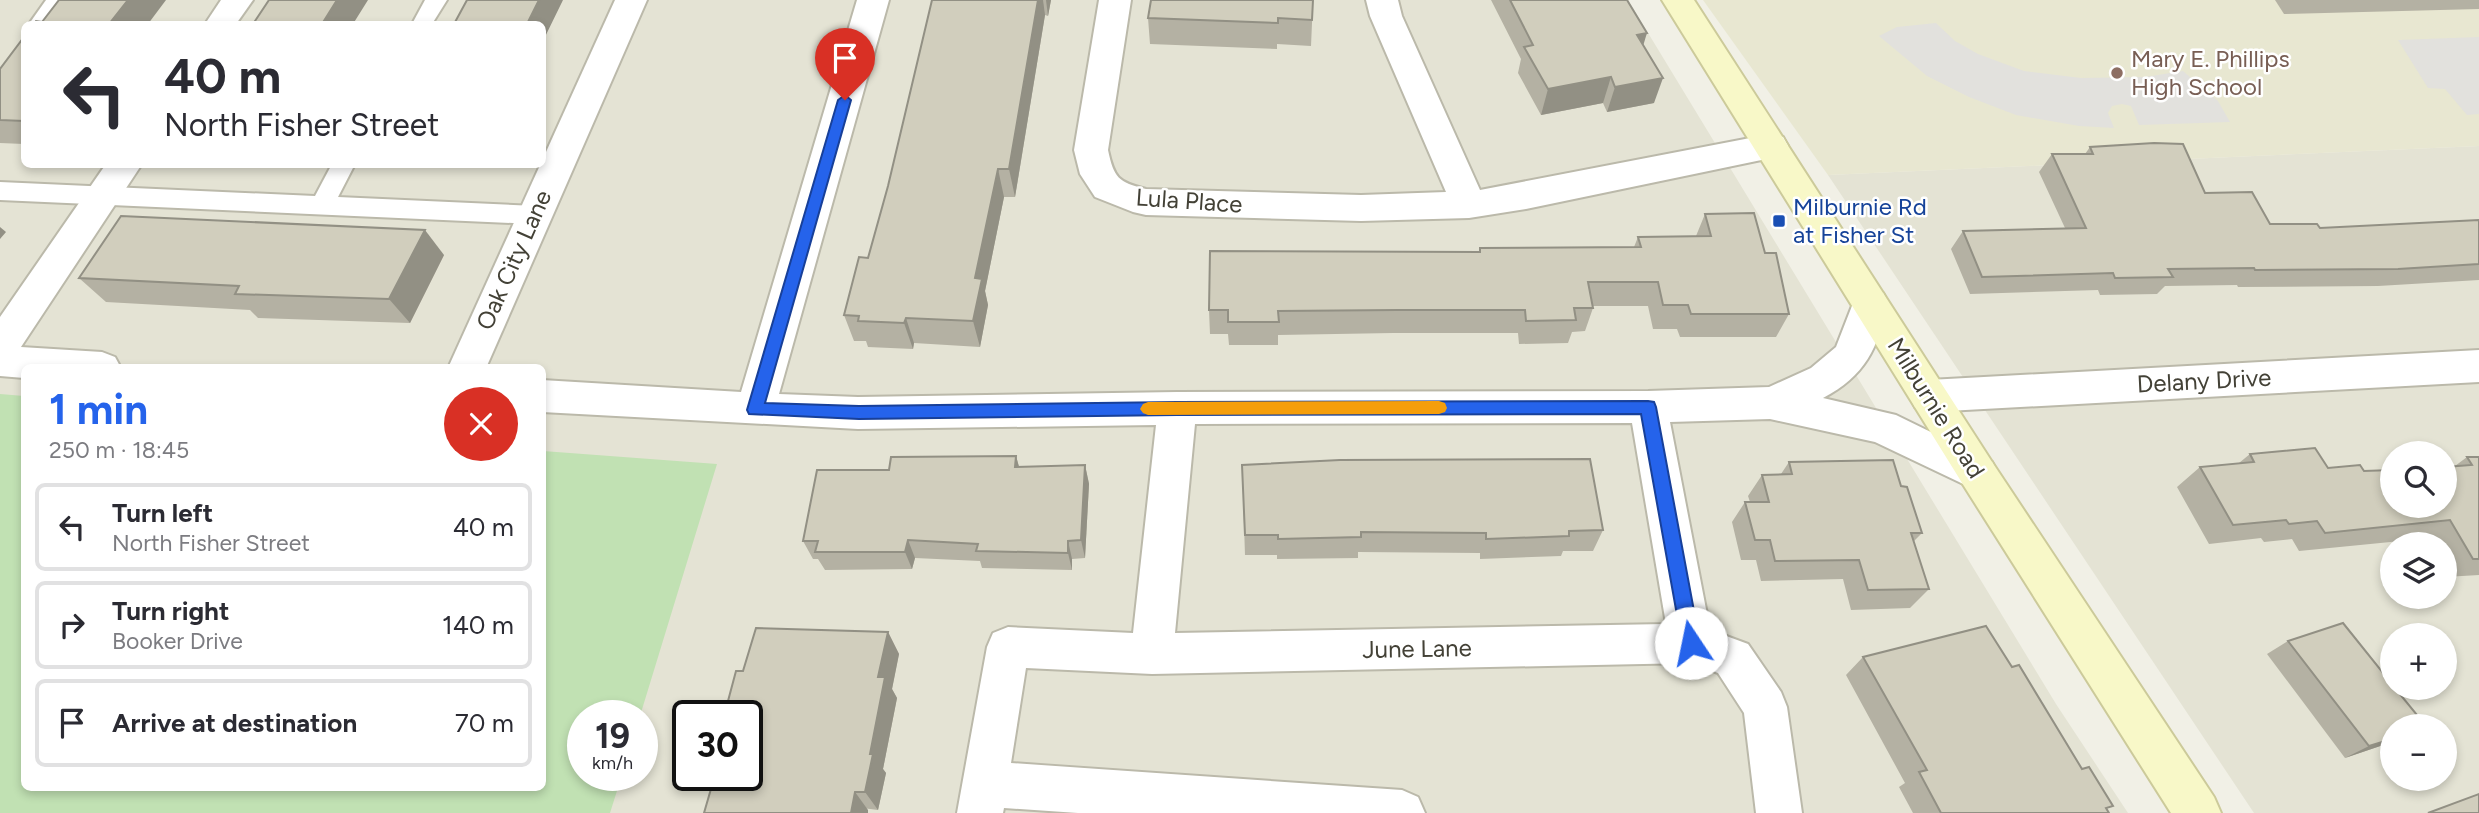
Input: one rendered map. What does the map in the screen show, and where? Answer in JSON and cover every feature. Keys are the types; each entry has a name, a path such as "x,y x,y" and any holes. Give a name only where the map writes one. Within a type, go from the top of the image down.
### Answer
{"street":[{"path":"222,21 237,0"},
{"name":"Oak City Lane","path":"469,364 631,0"},
{"path":"755,410 873,0"},
{"name":"Lula Place","path":"1115,0 1091,150 1095,173 1101,185 1117,195 1146,202 1360,208 1469,205 1771,146"},
{"path":"1382,0 1386,16 1469,205"},
{"name":"Milburnie Road","path":"1678,0 1978,474 2198,813"},
{"path":"0,347 122,168"},
{"path":"1770,403 1813,387 1840,369 1853,353 1865,330 1870,303"},
{"path":"0,361 37,364"},
{"name":"Delany Drive","path":"1929,396 2479,366"},
{"path":"546,396 755,410 859,413 1177,408 1648,407 1770,403 1881,427 1978,474"},
{"path":"1648,407 1691,643 1733,658 1765,707 1779,813"},
{"path":"1152,654 1177,408"},
{"name":"June Lane","path":"982,798 1007,647 1152,654 1691,643"},
{"path":"982,798 1402,813"}],"lane":[{"path":"41,21 58,0"},
{"path":"424,21 436,0"},
{"path":"321,206 342,168"},
{"path":"0,191 534,215"}],"shaded area":[{"path":"0,0 1628,0 2056,704 2128,813 0,813"},
{"name":"Mary E. Phillips High School","path":"1703,0 2479,0 2479,146 1828,175"},
{"path":"1936,23 1955,41 1978,54 2024,71 2081,78 2145,77 2183,71 2218,101 2230,122 2139,125 2131,106 2122,104 2112,106 2108,113 2114,128 2079,126 2016,115 1969,97 1927,76 1879,36 1897,27"},
{"path":"2479,37 2479,114 2467,115 2445,89 2428,88 2398,40"},
{"path":"2479,146 2479,813 2254,813 1828,175"}],"green space":[{"path":"0,394 21,396 21,791 546,791 546,451 717,464 645,700 567,700 567,791 617,791 610,813 0,813"}],"building":[{"path":"59,0 128,0 111,21 43,21"},
{"path":"269,0 337,0 324,21 255,21"},
{"path":"467,0 539,0 528,21 456,21"},
{"path":"932,0 1038,0 1009,169 998,169 975,278 982,279 973,321 906,318 904,323 858,321 859,316 844,315 859,257 868,258"},
{"path":"1151,0 1313,0 1312,20 1278,18 1278,23 1148,18"},
{"path":"1510,0 1627,0 1647,33 1637,35 1663,78 1615,87 1611,77 1548,89 1524,47 1533,45"},
{"path":"21,41 21,121 0,120 0,69"},
{"path":"2183,144 2205,193 2252,192 2270,224 2317,224 2320,228 2479,220 2479,264 2398,269 2168,269 2173,277 2115,278 2113,273 1982,277 1963,231 2086,228 2052,154 2093,154 2090,147"},
{"path":"1754,213 1765,253 1776,253 1789,314 1691,314 1688,305 1663,305 1658,282 1588,282 1593,308 1574,308 1576,320 1526,321 1525,310 1397,310 1278,311 1279,322 1228,322 1228,310 1209,310 1210,251 1480,252 1480,248 1641,247 1638,237 1711,236 1705,214"},
{"path":"121,216 425,230 389,299 235,294 239,286 79,278"},
{"path":"2315,448 2328,468 2360,465 2364,471 2380,470 2380,518 2457,518 2457,466 2472,465 2467,457 2479,457 2479,559 2473,559 2450,520 2325,533 2317,521 2289,524 2286,520 2233,525 2200,467 2254,462 2250,454"},
{"path":"1016,456 1015,467 1085,465 1081,540 1068,541 1068,553 976,551 978,544 908,540 905,552 815,552 818,541 803,541 817,470 889,470 891,457"},
{"path":"1590,459 1603,530 1569,531 1569,536 1486,539 1486,533 1361,532 1361,537 1278,539 1278,535 1245,535 1242,465 1340,460"},
{"path":"1893,460 1901,486 1907,487 1922,533 1911,533 1929,589 1868,590 1859,560 1775,561 1770,540 1755,540 1745,502 1769,502 1762,475 1792,474 1789,462"},
{"path":"2343,623 2380,669 2380,700 2405,700 2416,714 2380,714 2380,743 2369,746 2288,641"},
{"path":"1986,626 2012,667 2019,665 2082,769 2089,767 2113,806 2106,808 2109,813 1941,813 1919,772 1927,770 1863,657"},
{"path":"756,628 888,632 878,677 885,677 870,754 873,754 865,792 855,792 851,813 704,813 710,791 763,791 763,700 728,700 736,671 743,671"},
{"path":"2479,794 2479,813 2428,813"}],"slow traffic":[{"path":"1148,409 1439,408"}],"place":[{"name":"Mary E. Phillips High School","path":"2117,73"},
{"name":"Milburnie Rd at Fisher St","path":"1779,221"}],"route":[{"path":"845,100 755,410 859,413 1177,408 1648,407 1691,643"}]}
